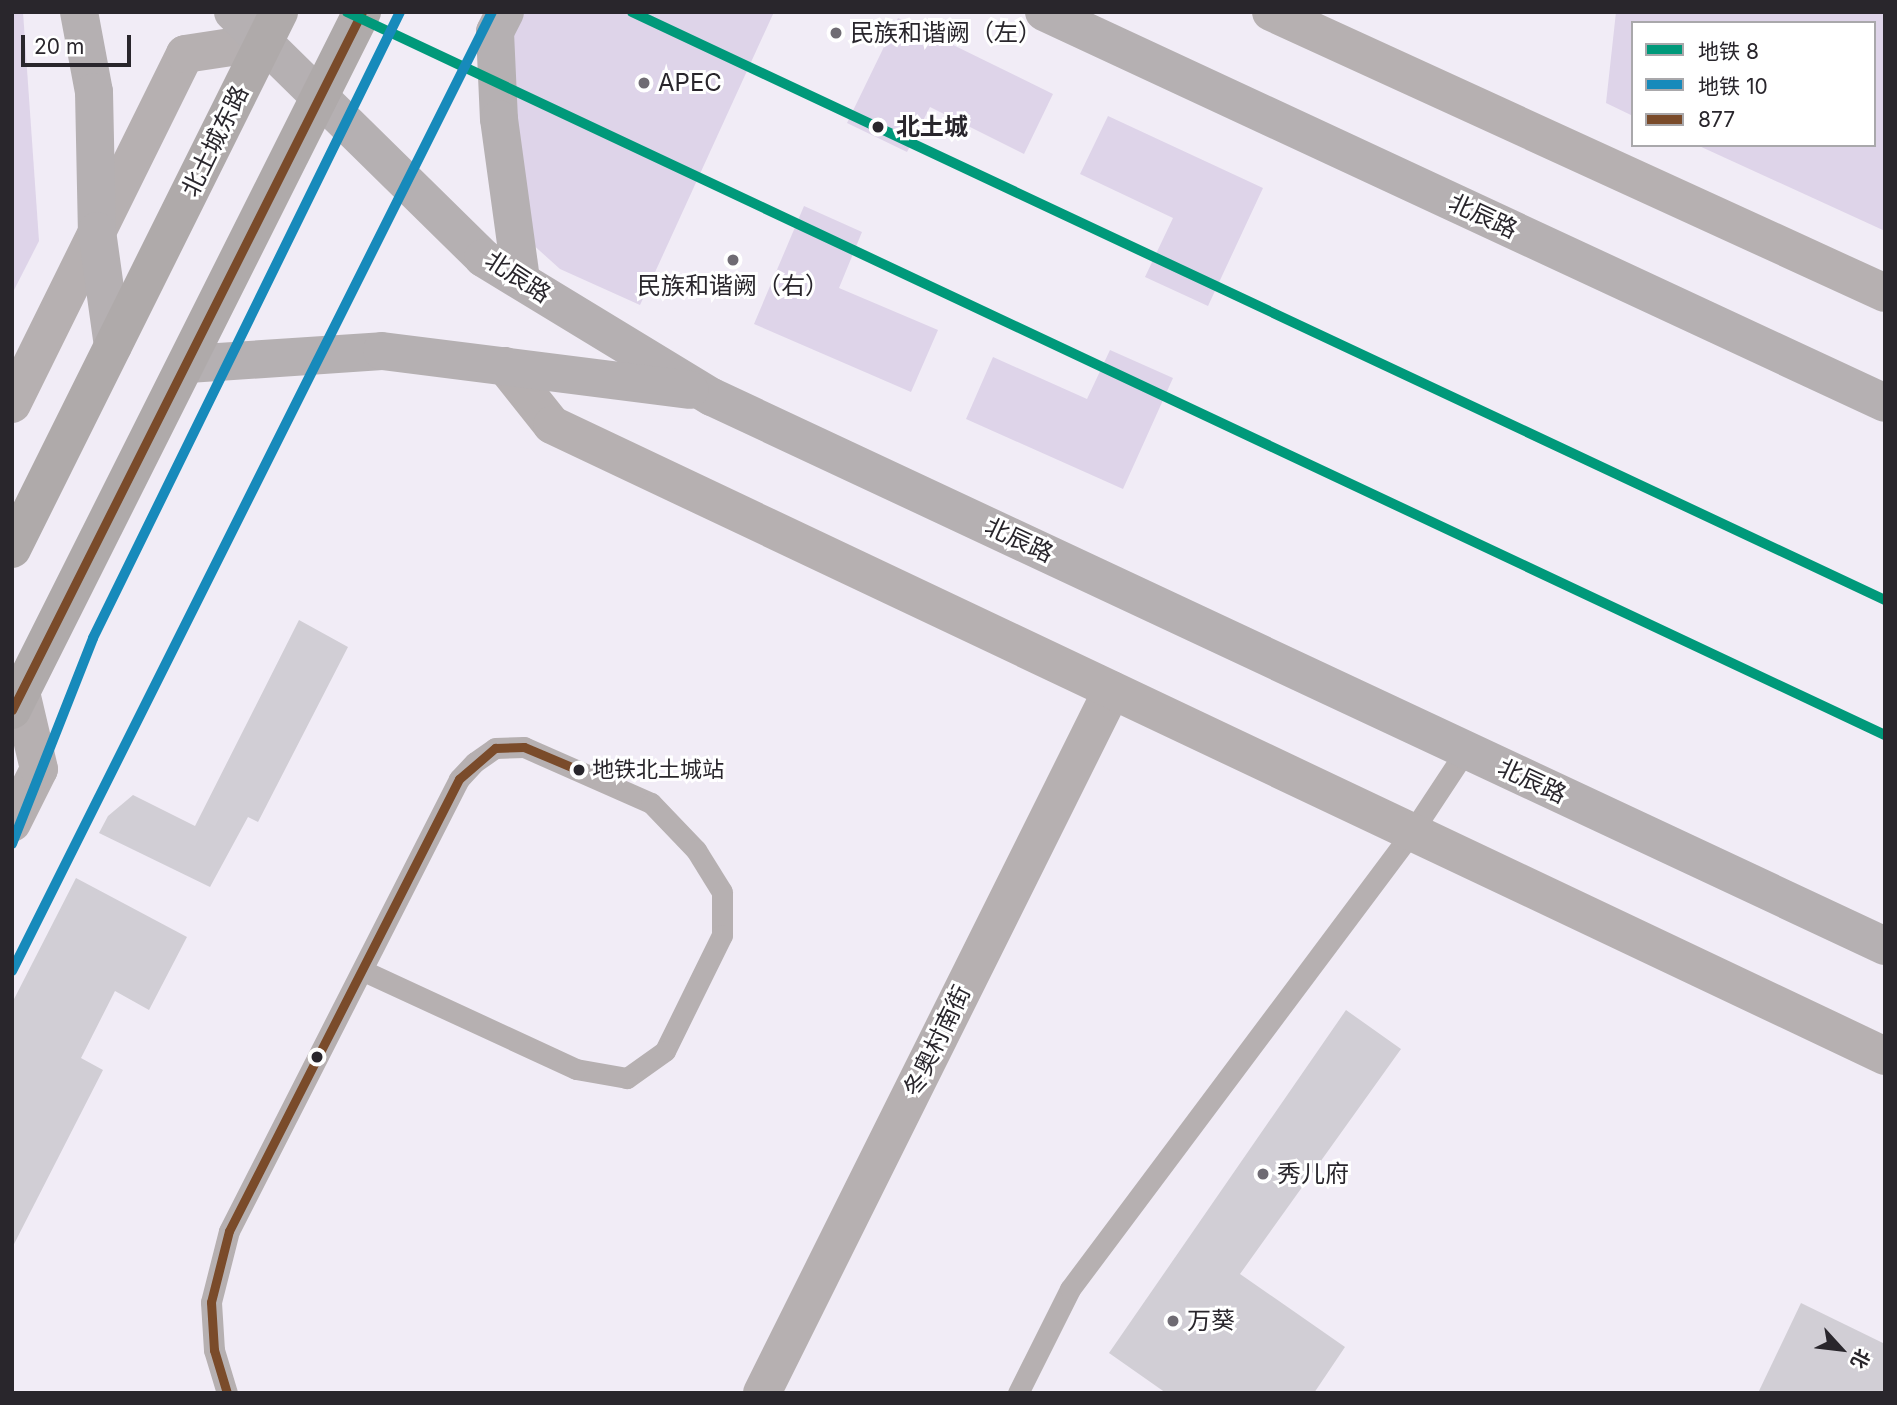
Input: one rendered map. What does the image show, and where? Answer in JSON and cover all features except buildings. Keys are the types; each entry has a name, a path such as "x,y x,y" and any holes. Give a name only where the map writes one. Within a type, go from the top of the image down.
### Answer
{"main road":[{"path":"79,12 94,92 97,231 113,346"},
{"name":"北辰路","path":"233,12 272,27 320,97 484,258 703,392 1885,946"},
{"path":"17,701 362,12"},
{"path":"505,12 495,32 499,119 521,281"},
{"name":"北辰路","path":"1044,12 1885,403"},
{"name":"北土城东路","path":"12,549 272,27"},
{"path":"188,364 382,351 703,392"}],"street":[{"path":"1271,12 1885,293"},
{"name":"北土城东路","path":"12,404 185,54 272,27"},
{"path":"505,366 552,425 1885,1056"},
{"name":"冬奥村南街","path":"762,1393 1112,690"},
{"path":"12,823 39,769 17,701"}],"lane":[{"path":"227,1393 214,1350 211,1302 229,1231 364,971 459,779 495,748 523,747 651,803 696,850 722,892 722,935 665,1051 627,1078 576,1069 364,971"},
{"path":"1018,1393 1070,1289 1412,832 1466,750"}],"shaded area":[{"path":"12,12 23,12 39,241 12,294"},
{"path":"517,12 774,12 640,305 560,269 530,242 503,35"},
{"path":"1616,12 1885,12 1885,231 1701,147 1876,147 1876,21 1631,21 1631,115 1606,103"},
{"path":"898,18 1053,94 1024,154 930,107 907,152 847,123"},
{"path":"1108,116 1263,188 1208,306 1145,277 1173,218 1080,174"},
{"path":"804,206 862,232 839,288 938,330 911,392 754,324"},
{"path":"1110,350 1173,378 1123,489 966,419 993,357 1087,399"}],"metro line":[{"name":"8","path":"347,12 1885,735"},
{"name":"10","path":"12,844 93,638 400,12"},
{"name":"10","path":"12,971 492,12"},
{"name":"8","path":"632,12 1885,600"}],"transit line":[{"name":"877","path":"12,710 362,12"},
{"name":"877","path":"227,1393 214,1350 211,1302 229,1231 459,779 495,748 524,747 581,771"}],"place":[{"name":"民族和谐阙（左）","path":"836,33"},
{"name":"APEC","path":"644,83"},
{"name":"北土城","path":"878,127"},
{"name":"民族和谐阙（右）","path":"733,260"},
{"name":"地铁北土城站","path":"579,770"},
{"name":"秀儿府","path":"1263,1174"},
{"name":"万葵","path":"1173,1321"}]}
